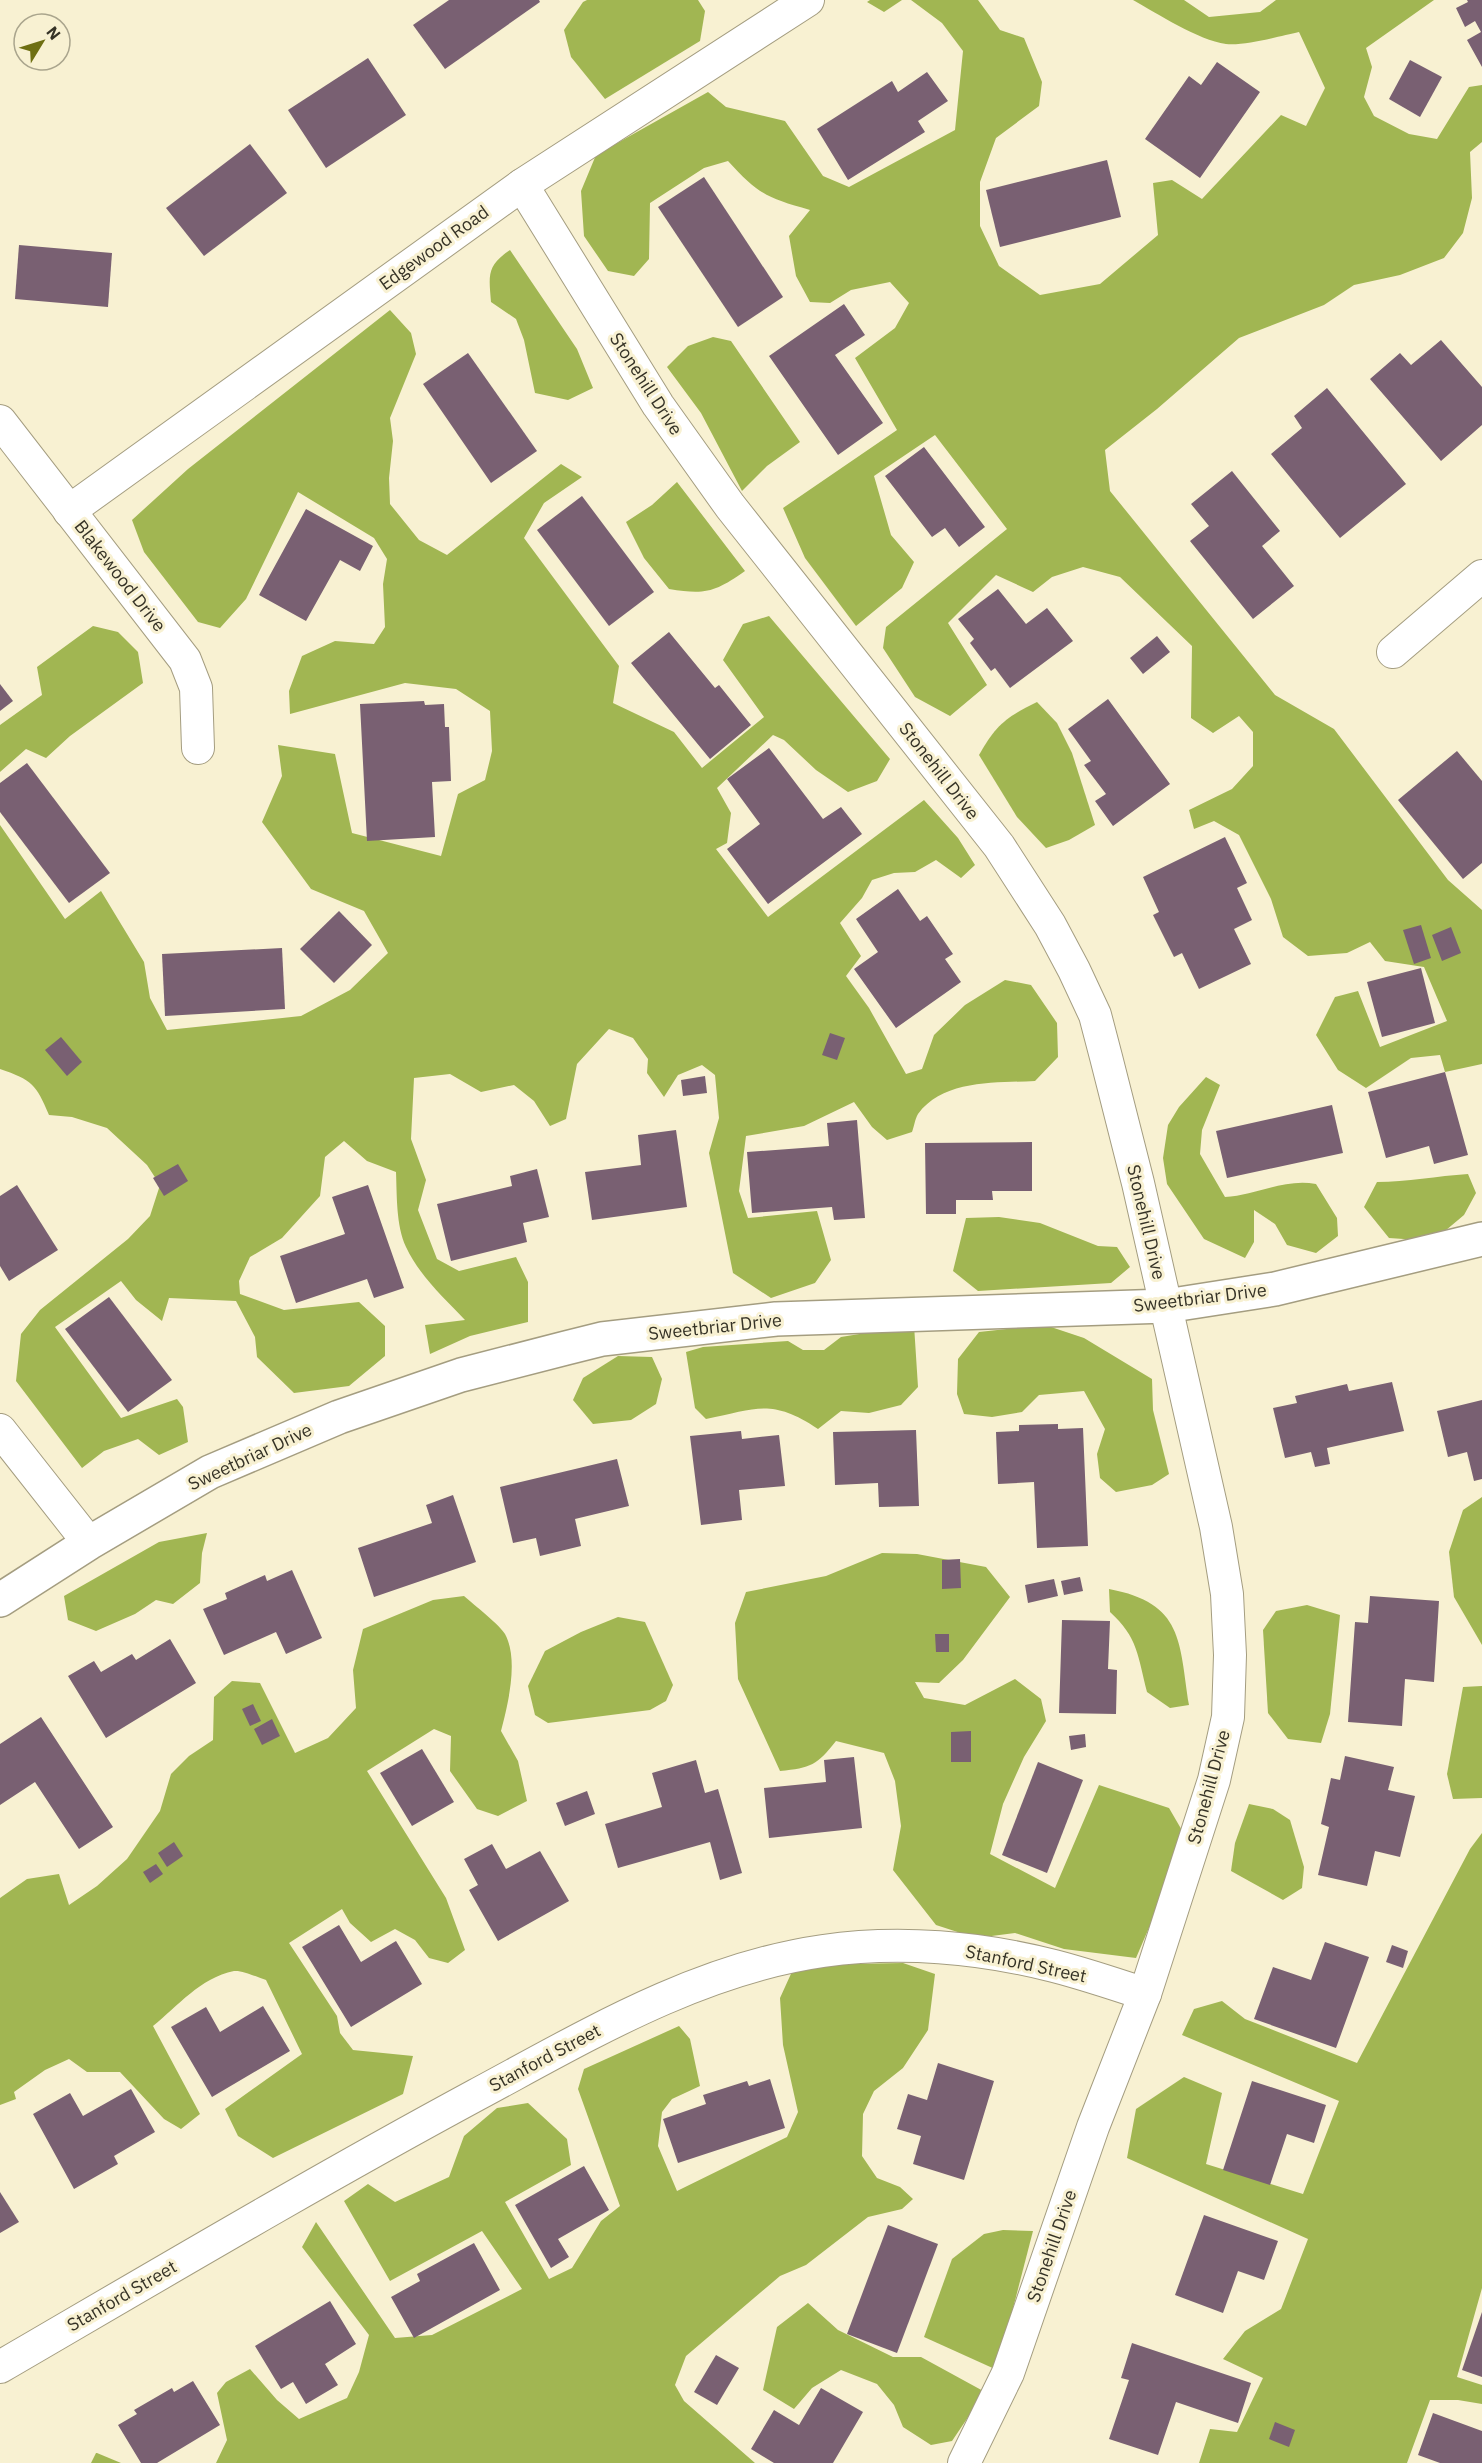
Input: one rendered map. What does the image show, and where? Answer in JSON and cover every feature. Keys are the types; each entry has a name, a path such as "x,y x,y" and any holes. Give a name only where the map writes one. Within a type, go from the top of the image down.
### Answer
{"street":[{"name":"Edgewood Road","path":"69,511 522,185 808,0"},
{"name":"Stonehill Drive","path":"522,185 658,405 730,506 999,846 1050,925 1095,1015 1166,1306 1216,1527 1227,1594 1229,1686 1228,1717 1214,1780 1144,1994 1091,2135 1008,2373 964,2463"},
{"name":"Blakewood Drive","path":"0,421 184,660 196,688 198,748"},
{"path":"1393,652 1482,576"},
{"name":"Sweetbriar Drive","path":"0,1599 89,1543 210,1472 339,1417 461,1375 602,1339 776,1319 1166,1306 1275,1289 1482,1239"},
{"path":"0,1430 89,1543"},
{"name":"Stanford Street","path":"0,2367 364,2155 618,2020 678,1992 741,1969 823,1951 906,1946 979,1951 1053,1966 1144,1994"}],"green space":[{"path":"587,0 698,0 705,11 700,41 605,99 571,57 564,30 583,2"},
{"path":"870,0 902,0 884,12 867,2"},
{"path":"911,0 978,0 1000,30 1024,38 1042,82 1039,106 996,138 980,182 980,226 999,266 1040,295 1100,284 1158,235 1153,183 1172,180 1202,199 1281,115 1306,126 1325,88 1299,32 1252,42 1226,44 1215,42 1191,32 1133,0 1184,0 1209,17 1260,12 1276,0 1434,0 1366,48 1372,67 1364,97 1374,116 1409,134 1437,139 1469,87 1482,85 1482,142 1470,152 1472,198 1463,233 1444,258 1400,275 1354,285 1324,305 1239,338 1157,409 1105,450 1110,491 1275,695 1334,729 1448,880 1482,910 1482,1064 1445,1072 1440,1055 1411,1058 1366,1088 1338,1070 1316,1035 1335,997 1358,991 1380,1047 1447,1021 1424,967 1385,961 1370,942 1347,953 1308,956 1283,937 1271,899 1239,835 1214,821 1194,829 1189,810 1232,789 1253,766 1253,732 1239,716 1213,733 1191,718 1192,646 1120,577 1083,567 1052,577 1033,592 996,575 948,623 987,685 950,716 915,697 883,648 886,627 1007,529 935,435 874,476 891,535 914,562 902,588 856,626 805,558 783,508 897,430 855,358 895,328 909,303 890,282 851,290 830,303 810,302 796,276 789,236 810,210 783,202 764,193 747,181 728,161 704,168 650,203 649,259 634,276 608,271 584,236 581,191 596,155 708,92 726,107 785,121 823,176 849,187 955,130 963,51 942,23"},
{"path":"510,250 577,349 593,388 568,400 535,393 524,340 516,319 491,302 491,272 497,261"},
{"path":"390,310 411,333 416,354 390,418 393,441 389,478 390,504 419,540 447,555 561,464 582,477 544,503 524,538 619,666 613,703 674,732 702,768 764,717 723,660 743,624 769,616 890,759 877,781 848,792 816,770 784,740 773,735 717,788 731,813 727,843 716,849 768,917 924,800 958,838 975,865 961,878 936,860 915,872 894,873 872,880 862,898 840,923 861,956 846,976 869,1008 906,1074 922,1069 934,1035 965,1005 1005,980 1031,985 1057,1023 1058,1057 1035,1081 972,1085 942,1094 918,1114 912,1132 887,1140 872,1127 854,1102 804,1126 746,1136 739,1191 748,1218 817,1211 831,1260 815,1283 771,1298 733,1273 709,1153 719,1118 715,1075 702,1065 678,1075 664,1097 647,1073 648,1059 633,1038 609,1029 577,1064 566,1119 550,1126 534,1101 514,1085 481,1092 450,1074 414,1078 411,1139 426,1180 418,1210 437,1259 459,1271 516,1257 528,1282 528,1322 470,1336 430,1354 425,1325 465,1320 425,1277 406,1247 399,1220 396,1172 367,1161 344,1141 325,1157 320,1196 282,1238 250,1257 239,1281 240,1294 284,1310 359,1302 385,1326 385,1356 349,1386 294,1393 257,1357 255,1337 236,1301 169,1298 162,1321 136,1300 121,1281 55,1327 121,1418 177,1399 183,1407 188,1442 159,1455 138,1439 104,1451 82,1468 16,1381 21,1334 40,1310 128,1239 150,1216 160,1185 147,1165 107,1128 72,1117 49,1115 32,1085 19,1076 0,1069 0,825 65,919 101,891 144,962 150,998 167,1030 301,1016 350,990 388,953 364,911 311,889 262,822 282,776 278,745 335,754 352,833 441,856 458,794 485,780 492,751 490,711 456,689 405,683 290,714 289,691 302,656 335,641 374,644 385,627 383,584 387,559 374,538 298,492 246,599 220,628 198,622 144,552 132,520 188,469"},
{"path":"713,337 731,341 800,442 767,466 742,491 701,413 667,367 688,346"},
{"path":"677,482 745,571 718,588 692,592 669,589 644,558 626,522 652,505"},
{"path":"93,626 118,632 138,652 143,683 70,736 46,758 26,749 0,772 0,725 42,695 37,667"},
{"path":"1037,702 1057,723 1072,753 1095,825 1069,840 1046,848 1017,817 979,755 1003,723 1017,712"},
{"path":"1206,1077 1220,1085 1202,1130 1200,1154 1225,1197 1293,1183 1316,1184 1337,1218 1338,1236 1316,1253 1287,1245 1275,1224 1254,1210 1254,1242 1245,1258 1204,1239 1167,1184 1163,1158 1168,1125 1179,1107"},
{"path":"1468,1174 1476,1193 1464,1215 1433,1241 1389,1238 1364,1207 1377,1182"},
{"path":"999,1217 1040,1223 1098,1246 1117,1247 1130,1267 1111,1283 978,1291 953,1271 966,1218"},
{"path":"914,1325 918,1387 901,1405 869,1413 841,1411 818,1429 802,1419 775,1410 751,1410 706,1419 695,1408 686,1352 703,1347 788,1341 803,1350 824,1350 841,1337"},
{"path":"1045,1325 1084,1338 1152,1379 1153,1410 1169,1474 1152,1485 1116,1492 1100,1478 1097,1454 1105,1429 1084,1391 1039,1395 1022,1412 992,1417 964,1414 957,1394 958,1359 979,1332"},
{"path":"618,1356 652,1357 662,1379 656,1404 631,1420 593,1424 573,1400 583,1378"},
{"path":"1482,1497 1482,1645 1454,1597 1449,1552 1463,1510"},
{"path":"207,1533 202,1553 200,1583 173,1604 156,1600 135,1614 96,1631 68,1620 64,1596 159,1542"},
{"path":"882,1553 917,1554 986,1567 1010,1597 963,1660 939,1683 915,1682 924,1698 965,1705 1015,1679 1041,1699 1046,1721 1024,1757 1003,1804 990,1854 1055,1888 1099,1785 1169,1808 1187,1839 1136,1958 1064,1949 1015,1933 976,1938 936,1925 893,1870 901,1826 895,1781 884,1753 836,1741 813,1764 780,1771 738,1679 735,1623 746,1592 826,1576"},
{"path":"1109,1589 1134,1595 1152,1604 1165,1615 1179,1644 1189,1705 1170,1708 1147,1692 1132,1639 1110,1612"},
{"path":"464,1596 502,1630 509,1645 511,1682 501,1731 518,1761 527,1801 498,1816 477,1809 450,1771 451,1736 434,1729 367,1771 446,1898 465,1950 448,1963 429,1958 415,1940 395,1929 371,1942 350,1923 342,1909 289,1943 337,2016 340,2033 353,2050 413,2056 403,2094 273,2158 238,2136 225,2109 302,2054 266,1980 234,1971 200,1986 153,2026 200,2114 181,2129 164,2119 120,2072 87,2072 69,2059 45,2070 14,2092 16,2099 0,2105 0,1898 27,1879 59,1874 69,1905 97,1886 127,1859 160,1811 171,1774 189,1756 213,1740 214,1697 232,1681 260,1683 295,1753 328,1738 356,1708 353,1670 363,1629 433,1600"},
{"path":"1307,1605 1340,1615 1330,1714 1321,1743 1288,1739 1268,1713 1263,1630 1276,1611"},
{"path":"618,1617 645,1622 673,1685 666,1701 650,1710 548,1723 535,1715 528,1686 545,1651 581,1632"},
{"path":"1482,1686 1482,1798 1453,1799 1447,1774 1463,1687"},
{"path":"1249,1804 1273,1809 1290,1820 1304,1867 1302,1888 1283,1900 1231,1871 1235,1843"},
{"path":"1482,1833 1482,2288 1457,2377 1482,2385 1482,2404 1458,2400 1430,2400 1407,2463 1199,2463 1210,2429 1237,2432 1263,2378 1223,2359 1245,2331 1281,2309 1308,2239 1127,2158 1136,2109 1184,2077 1222,2093 1206,2164 1303,2194 1339,2101 1182,2035 1194,2009 1222,2001 1245,2019 1357,2063 1470,1849"},
{"path":"903,1963 935,1974 928,2030 903,2068 874,2091 863,2114 862,2156 877,2178 900,2187 913,2199 902,2209 868,2217 806,2265 780,2276 686,2356 675,2385 684,2401 755,2463 216,2463 227,2440 217,2393 226,2382 250,2369 277,2400 299,2419 347,2398 359,2372 369,2335 302,2247 316,2222 395,2338 432,2335 522,2289 482,2231 390,2281 344,2201 368,2184 395,2202 449,2177 464,2136 497,2108 528,2103 567,2139 571,2165 505,2202 549,2279 572,2268 601,2221 620,2206 578,2089 584,2069 679,2026 690,2039 700,2086 672,2099 662,2112 658,2146 677,2191 787,2137 798,2112 783,2045 780,1998 795,1965"},
{"path":"1003,2230 1033,2231 997,2370 924,2337 952,2259 984,2234"},
{"path":"808,2303 838,2330 893,2357 921,2357 985,2392 952,2441 931,2445 903,2427 894,2405 877,2384 841,2370 812,2388 794,2409 763,2390 777,2327"},
{"path":"97,2453 121,2463 91,2463"}],"building":[{"path":"449,0 539,0 540,2 445,69 413,25"},
{"path":"1467,0 1482,0 1482,67 1467,40 1481,32 1475,21 1465,27 1456,8 1468,2"},
{"path":"368,58 406,115 326,168 288,110"},
{"path":"1410,60 1442,77 1420,117 1389,99"},
{"path":"1217,62 1260,92 1200,178 1145,139 1189,76 1201,85"},
{"path":"927,72 948,101 918,121 925,132 848,180 817,129 892,81 898,92"},
{"path":"250,144 287,193 204,256 166,208"},
{"path":"1107,160 1121,217 1000,247 986,190"},
{"path":"704,177 783,297 738,327 658,207"},
{"path":"19,245 112,253 108,307 15,299"},
{"path":"844,304 865,335 835,355 883,423 838,455 769,356"},
{"path":"1441,340 1482,387 1482,425 1441,461 1370,379 1400,353 1411,365"},
{"path":"468,353 537,451 491,483 423,384"},
{"path":"1327,388 1406,484 1340,538 1271,454 1302,428 1294,416"},
{"path":"924,447 985,527 959,547 945,528 932,537 885,476"},
{"path":"1232,471 1280,531 1262,546 1294,586 1253,619 1190,541 1209,526 1191,504"},
{"path":"582,496 654,592 609,626 537,530"},
{"path":"306,509 373,546 360,571 340,560 306,621 259,595"},
{"path":"998,589 1026,624 1047,608 1073,641 1010,688 995,668 991,671 970,643 974,639 958,619"},
{"path":"669,632 715,688 719,685 751,725 710,759 631,663"},
{"path":"1157,636 1170,652 1143,674 1130,658"},
{"path":"0,684 13,701 0,711"},
{"path":"1108,699 1170,784 1113,826 1095,801 1106,794 1084,765 1091,761 1068,729"},
{"path":"424,701 425,705 444,704 445,727 449,727 451,781 432,782 435,837 367,841 360,704"},
{"path":"769,748 823,819 841,807 862,834 768,904 727,849 760,824 727,779"},
{"path":"1457,751 1482,781 1482,863 1463,879 1398,800"},
{"path":"27,763 110,873 69,903 0,812 0,783"},
{"path":"1225,837 1247,883 1237,888 1252,920 1234,929 1251,964 1199,989 1182,953 1174,957 1153,915 1159,912 1143,877"},
{"path":"898,889 920,921 927,916 953,954 945,959 961,982 896,1028 854,969 878,952 856,919"},
{"path":"339,911 372,945 334,983 300,949"},
{"path":"1421,925 1431,958 1414,964 1403,930"},
{"path":"1451,927 1461,953 1442,961 1432,935"},
{"path":"282,948 285,1009 165,1016 162,954"},
{"path":"1421,968 1435,1023 1382,1037 1367,982"},
{"path":"830,1033 845,1038 837,1060 822,1055"},
{"path":"61,1037 82,1062 67,1076 45,1050"},
{"path":"1445,1072 1468,1155 1434,1164 1429,1146 1386,1158 1368,1092"},
{"path":"705,1076 707,1093 683,1096 681,1080"},
{"path":"1332,1105 1343,1153 1227,1178 1216,1131"},
{"path":"857,1120 865,1218 834,1220 832,1207 752,1213 747,1152 829,1146 827,1123"},
{"path":"676,1130 687,1207 592,1220 585,1172 641,1165 638,1135"},
{"path":"1032,1142 1032,1191 992,1191 993,1200 956,1200 956,1214 926,1214 925,1143"},
{"path":"178,1164 188,1181 164,1196 153,1178"},
{"path":"537,1169 549,1217 523,1223 527,1242 451,1261 437,1204 512,1186 510,1176"},
{"path":"17,1185 58,1250 9,1281 0,1266 0,1196"},
{"path":"368,1185 404,1288 374,1298 367,1279 296,1303 280,1256 345,1234 332,1197"},
{"path":"109,1297 172,1380 128,1412 65,1329"},
{"path":"1392,1382 1404,1431 1327,1448 1330,1464 1315,1467 1311,1452 1285,1458 1273,1408 1297,1403 1295,1396 1347,1384 1349,1391"},
{"path":"1482,1400 1482,1479 1474,1481 1467,1452 1448,1457 1437,1411"},
{"path":"1058,1424 1058,1429 1083,1428 1088,1546 1037,1548 1034,1482 998,1484 996,1432 1019,1431 1019,1425"},
{"path":"916,1430 919,1506 879,1507 878,1483 835,1485 833,1432"},
{"path":"741,1431 742,1439 779,1435 785,1486 739,1490 742,1520 701,1525 690,1436"},
{"path":"617,1459 629,1506 575,1519 581,1546 540,1556 536,1538 513,1543 500,1487"},
{"path":"453,1495 476,1562 374,1597 358,1548 432,1523 426,1505"},
{"path":"960,1559 961,1588 942,1589 942,1560"},
{"path":"292,1570 322,1638 286,1654 276,1632 224,1655 203,1609 227,1599 225,1593 265,1575 267,1581"},
{"path":"1080,1577 1083,1591 1064,1595 1061,1581"},
{"path":"1054,1579 1058,1596 1028,1603 1025,1585"},
{"path":"1370,1596 1439,1601 1434,1682 1405,1679 1402,1726 1348,1722 1355,1622 1368,1623"},
{"path":"1062,1620 1110,1621 1108,1669 1117,1670 1116,1714 1059,1713"},
{"path":"935,1634 949,1634 949,1652 936,1652"},
{"path":"170,1639 196,1683 106,1738 68,1676 94,1661 101,1672 132,1654 136,1660"},
{"path":"253,1704 261,1721 250,1726 242,1709"},
{"path":"41,1717 113,1827 79,1849 35,1782 0,1805 0,1744"},
{"path":"272,1719 280,1736 262,1745 254,1729"},
{"path":"971,1731 971,1762 951,1762 951,1732"},
{"path":"1085,1734 1086,1747 1071,1750 1069,1736"},
{"path":"422,1749 454,1802 412,1826 380,1773"},
{"path":"1345,1756 1394,1767 1388,1790 1415,1796 1400,1857 1375,1851 1367,1886 1318,1875 1329,1827 1321,1824 1331,1778 1340,1780"},
{"path":"854,1757 862,1828 769,1838 764,1788 826,1782 824,1760"},
{"path":"696,1760 705,1793 718,1789 742,1873 720,1880 710,1842 618,1868 605,1824 662,1807 652,1773"},
{"path":"1038,1762 1083,1780 1047,1873 1002,1855"},
{"path":"587,1791 595,1814 565,1826 556,1803"},
{"path":"174,1842 183,1856 167,1867 158,1853"},
{"path":"492,1844 506,1869 540,1851 569,1901 498,1941 469,1890 478,1885 464,1859"},
{"path":"156,1864 163,1874 150,1883 143,1872"},
{"path":"339,1925 361,1962 396,1941 422,1984 351,2027 302,1947"},
{"path":"1325,1942 1369,1957 1336,2048 1254,2019 1273,1967 1311,1980"},
{"path":"1392,1945 1408,1951 1403,1968 1386,1962"},
{"path":"263,2006 290,2051 212,2097 171,2027 206,2007 220,2032"},
{"path":"938,2063 994,2081 964,2180 913,2164 921,2136 897,2129 908,2094 927,2100"},
{"path":"770,2079 785,2128 678,2163 663,2119 706,2104 703,2095 747,2081 749,2086"},
{"path":"1252,2081 1326,2105 1314,2143 1287,2134 1270,2185 1223,2170"},
{"path":"131,2089 155,2132 114,2156 118,2164 74,2189 33,2114 70,2093 83,2116"},
{"path":"584,2166 609,2210 558,2239 569,2257 551,2268 515,2205"},
{"path":"0,2192 19,2222 0,2233"},
{"path":"1204,2215 1278,2241 1264,2280 1238,2271 1223,2313 1175,2295"},
{"path":"888,2225 938,2244 897,2353 847,2334"},
{"path":"474,2243 500,2290 414,2338 391,2297 420,2281 417,2274"},
{"path":"330,2301 356,2344 325,2364 338,2385 306,2404 293,2382 281,2389 255,2346"},
{"path":"1482,2312 1482,2377 1462,2370"},
{"path":"1132,2343 1251,2383 1238,2423 1176,2402 1158,2455 1109,2439 1129,2380 1121,2378"},
{"path":"716,2355 739,2368 717,2405 694,2392"},
{"path":"193,2381 220,2425 157,2463 141,2463 118,2425 137,2414 134,2410 172,2388 174,2392"},
{"path":"821,2388 863,2412 833,2463 774,2463 751,2449 774,2410 799,2425"},
{"path":"1433,2413 1482,2431 1482,2463 1440,2463 1418,2455"},
{"path":"1275,2422 1295,2430 1289,2447 1269,2439"}]}
